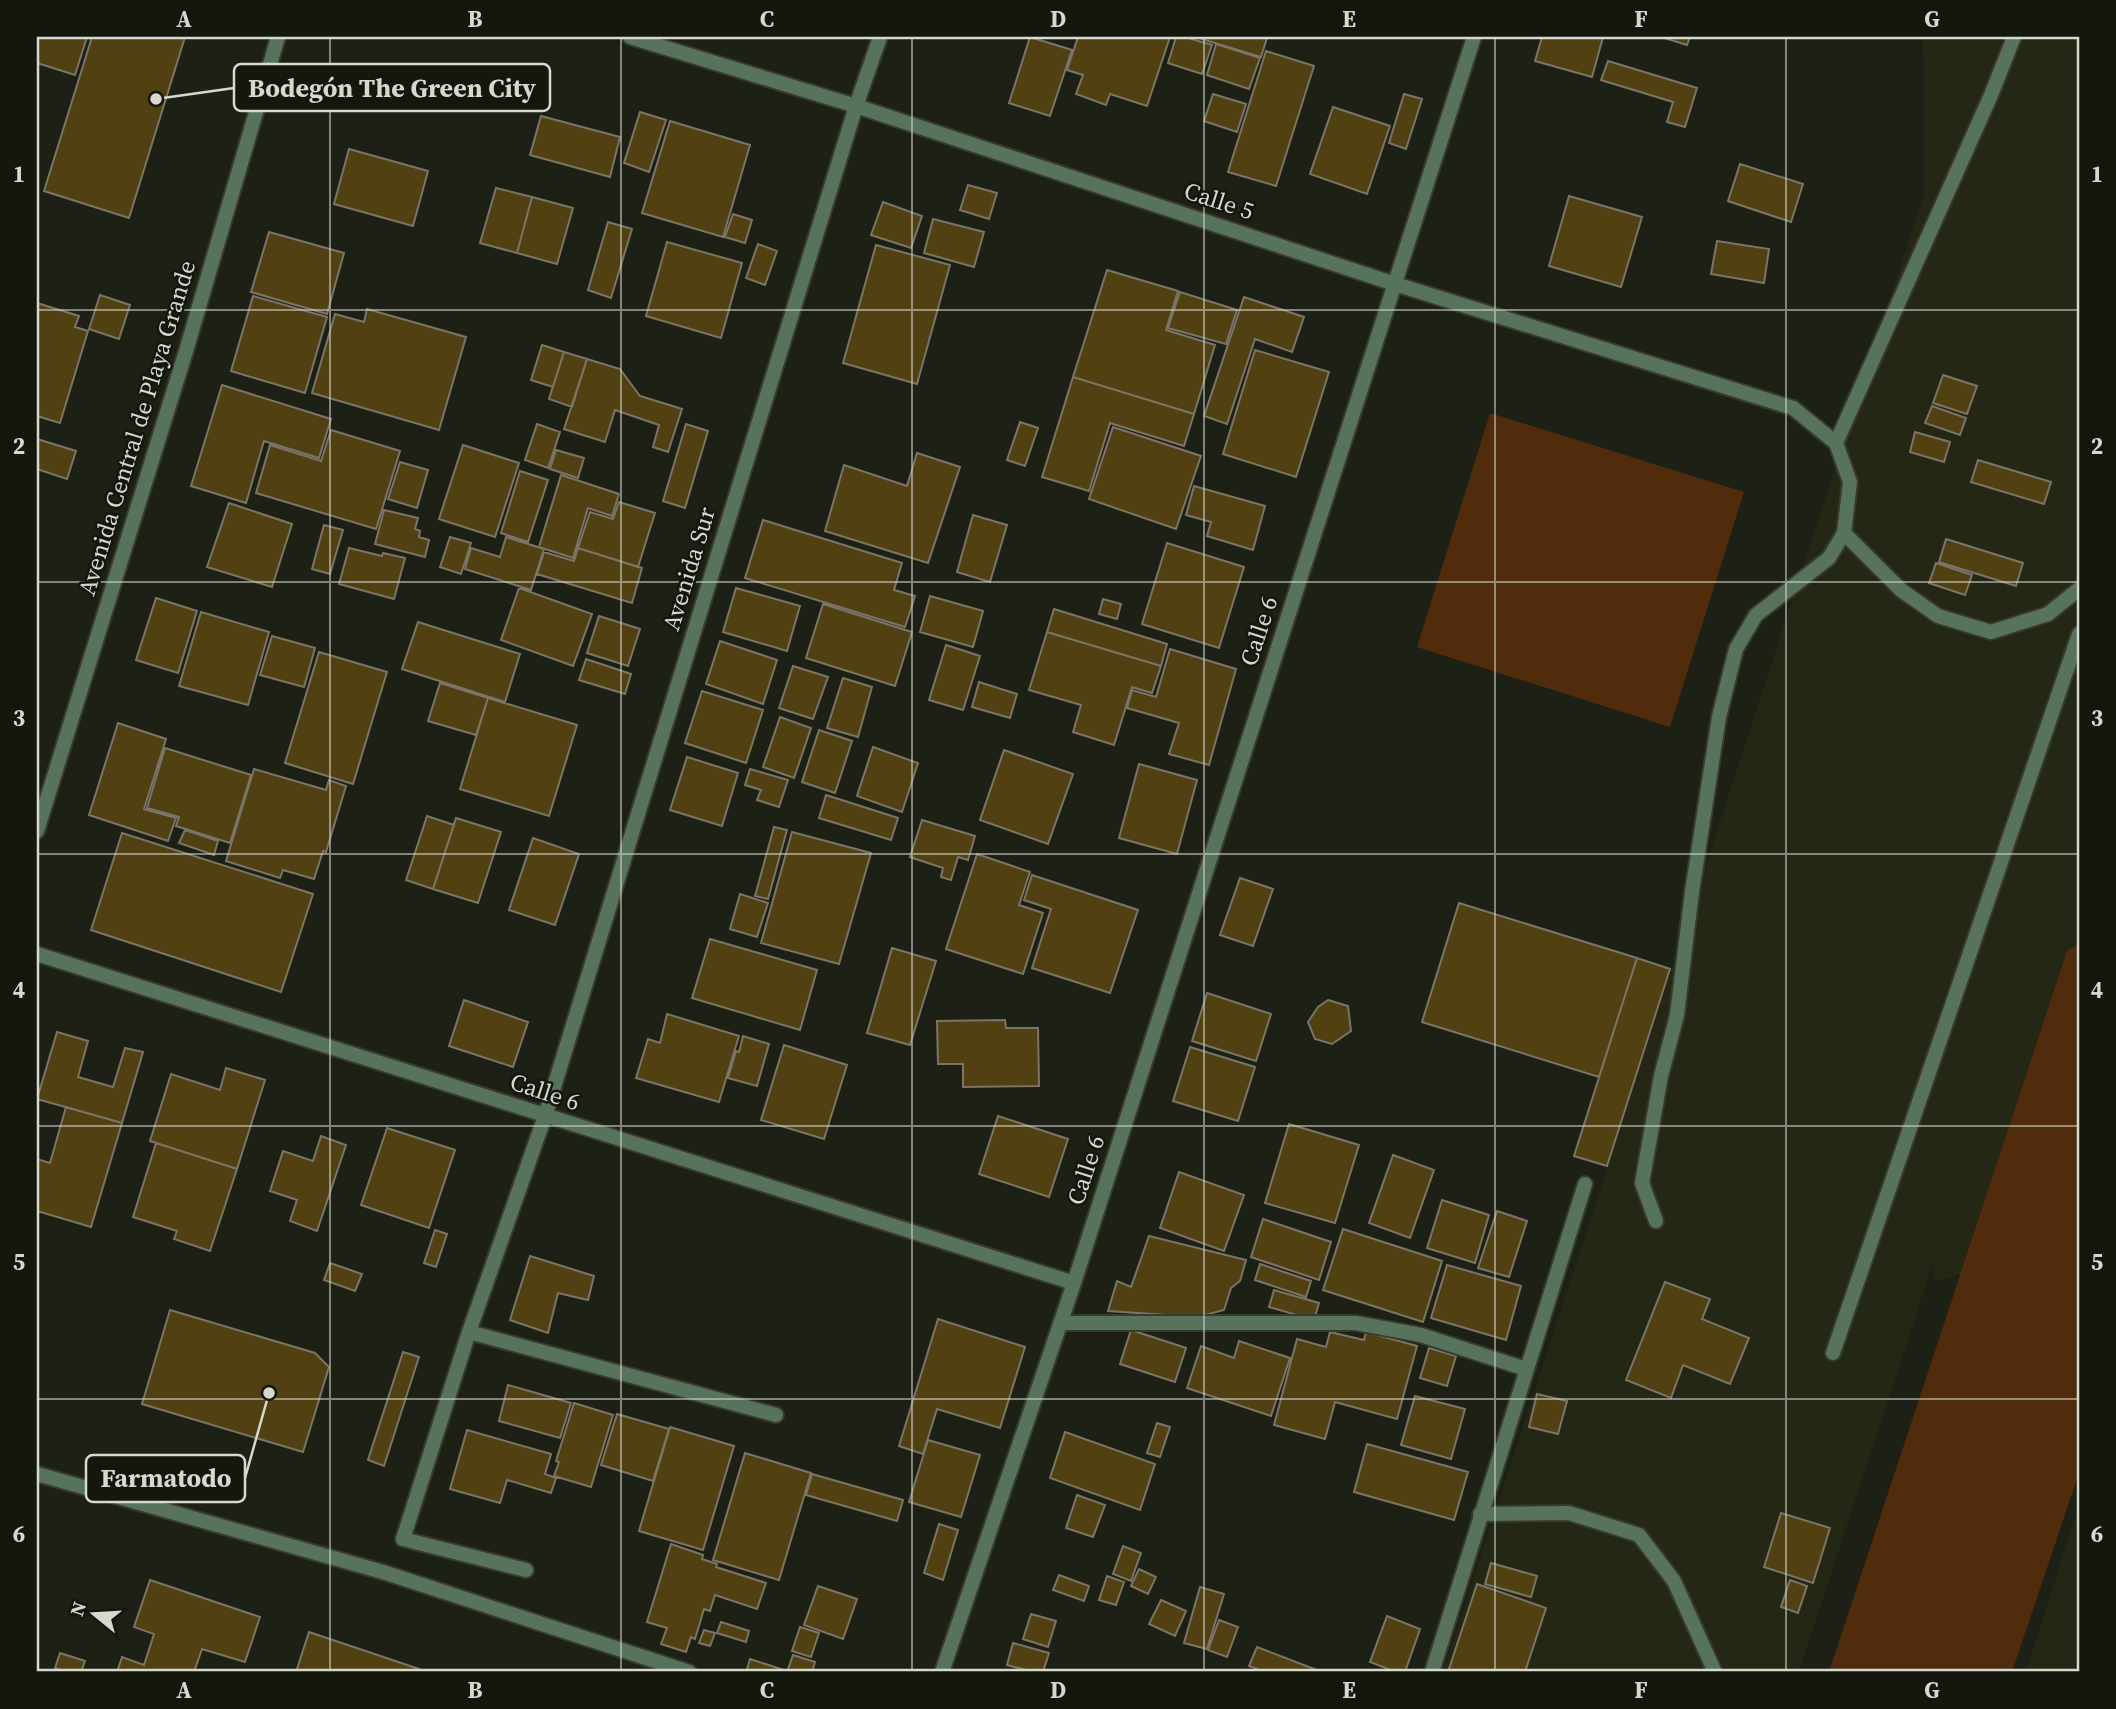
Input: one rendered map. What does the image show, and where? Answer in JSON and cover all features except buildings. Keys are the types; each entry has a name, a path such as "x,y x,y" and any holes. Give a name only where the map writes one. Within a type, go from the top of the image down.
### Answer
{"street":[{"name":"Avenida Central de Playa Grande","path":"37,831 186,351 278,37"},
{"name":"Calle 5","path":"630,37 856,106 1395,284 1793,408 1836,443"},
{"name":"Avenida Sur","path":"526,1570 403,1539 469,1332 545,1116 856,106 880,37"},
{"name":"Calle 6","path":"37,954 1074,1283 1474,37"},
{"path":"1656,1221 1642,1183 1661,1076 1676,1015 1719,717 1736,649 1756,615 1829,558 1844,533 1850,482 1836,443 1986,108 2014,37"},
{"path":"1844,533 1901,590 1938,616 1991,632 2048,614 2079,589"},
{"path":"1833,1353 2079,634"},
{"path":"1432,1672 1585,1184"},
{"path":"942,1672 1074,1283"},
{"path":"1060,1323 1356,1323 1420,1335 1526,1369"},
{"path":"469,1332 776,1415"},
{"path":"37,1474 383,1572 689,1672"},
{"path":"1480,1514 1569,1513 1639,1535 1674,1581 1714,1670"}],"shaded area":[{"path":"1923,37 2079,37 2079,1245 1934,1281 1933,1263 1799,1672 1443,1672 1924,195"},
{"path":"1490,413 1744,492 1670,727 1417,647"},
{"path":"2079,944 2079,1473 2012,1672 1829,1672 2067,951"},
{"path":"2079,1505 2079,1672 2026,1672"}],"place":[{"name":"Bodegón The Green City","path":"156,99"},
{"name":"Farmatodo","path":"269,1393"}]}
